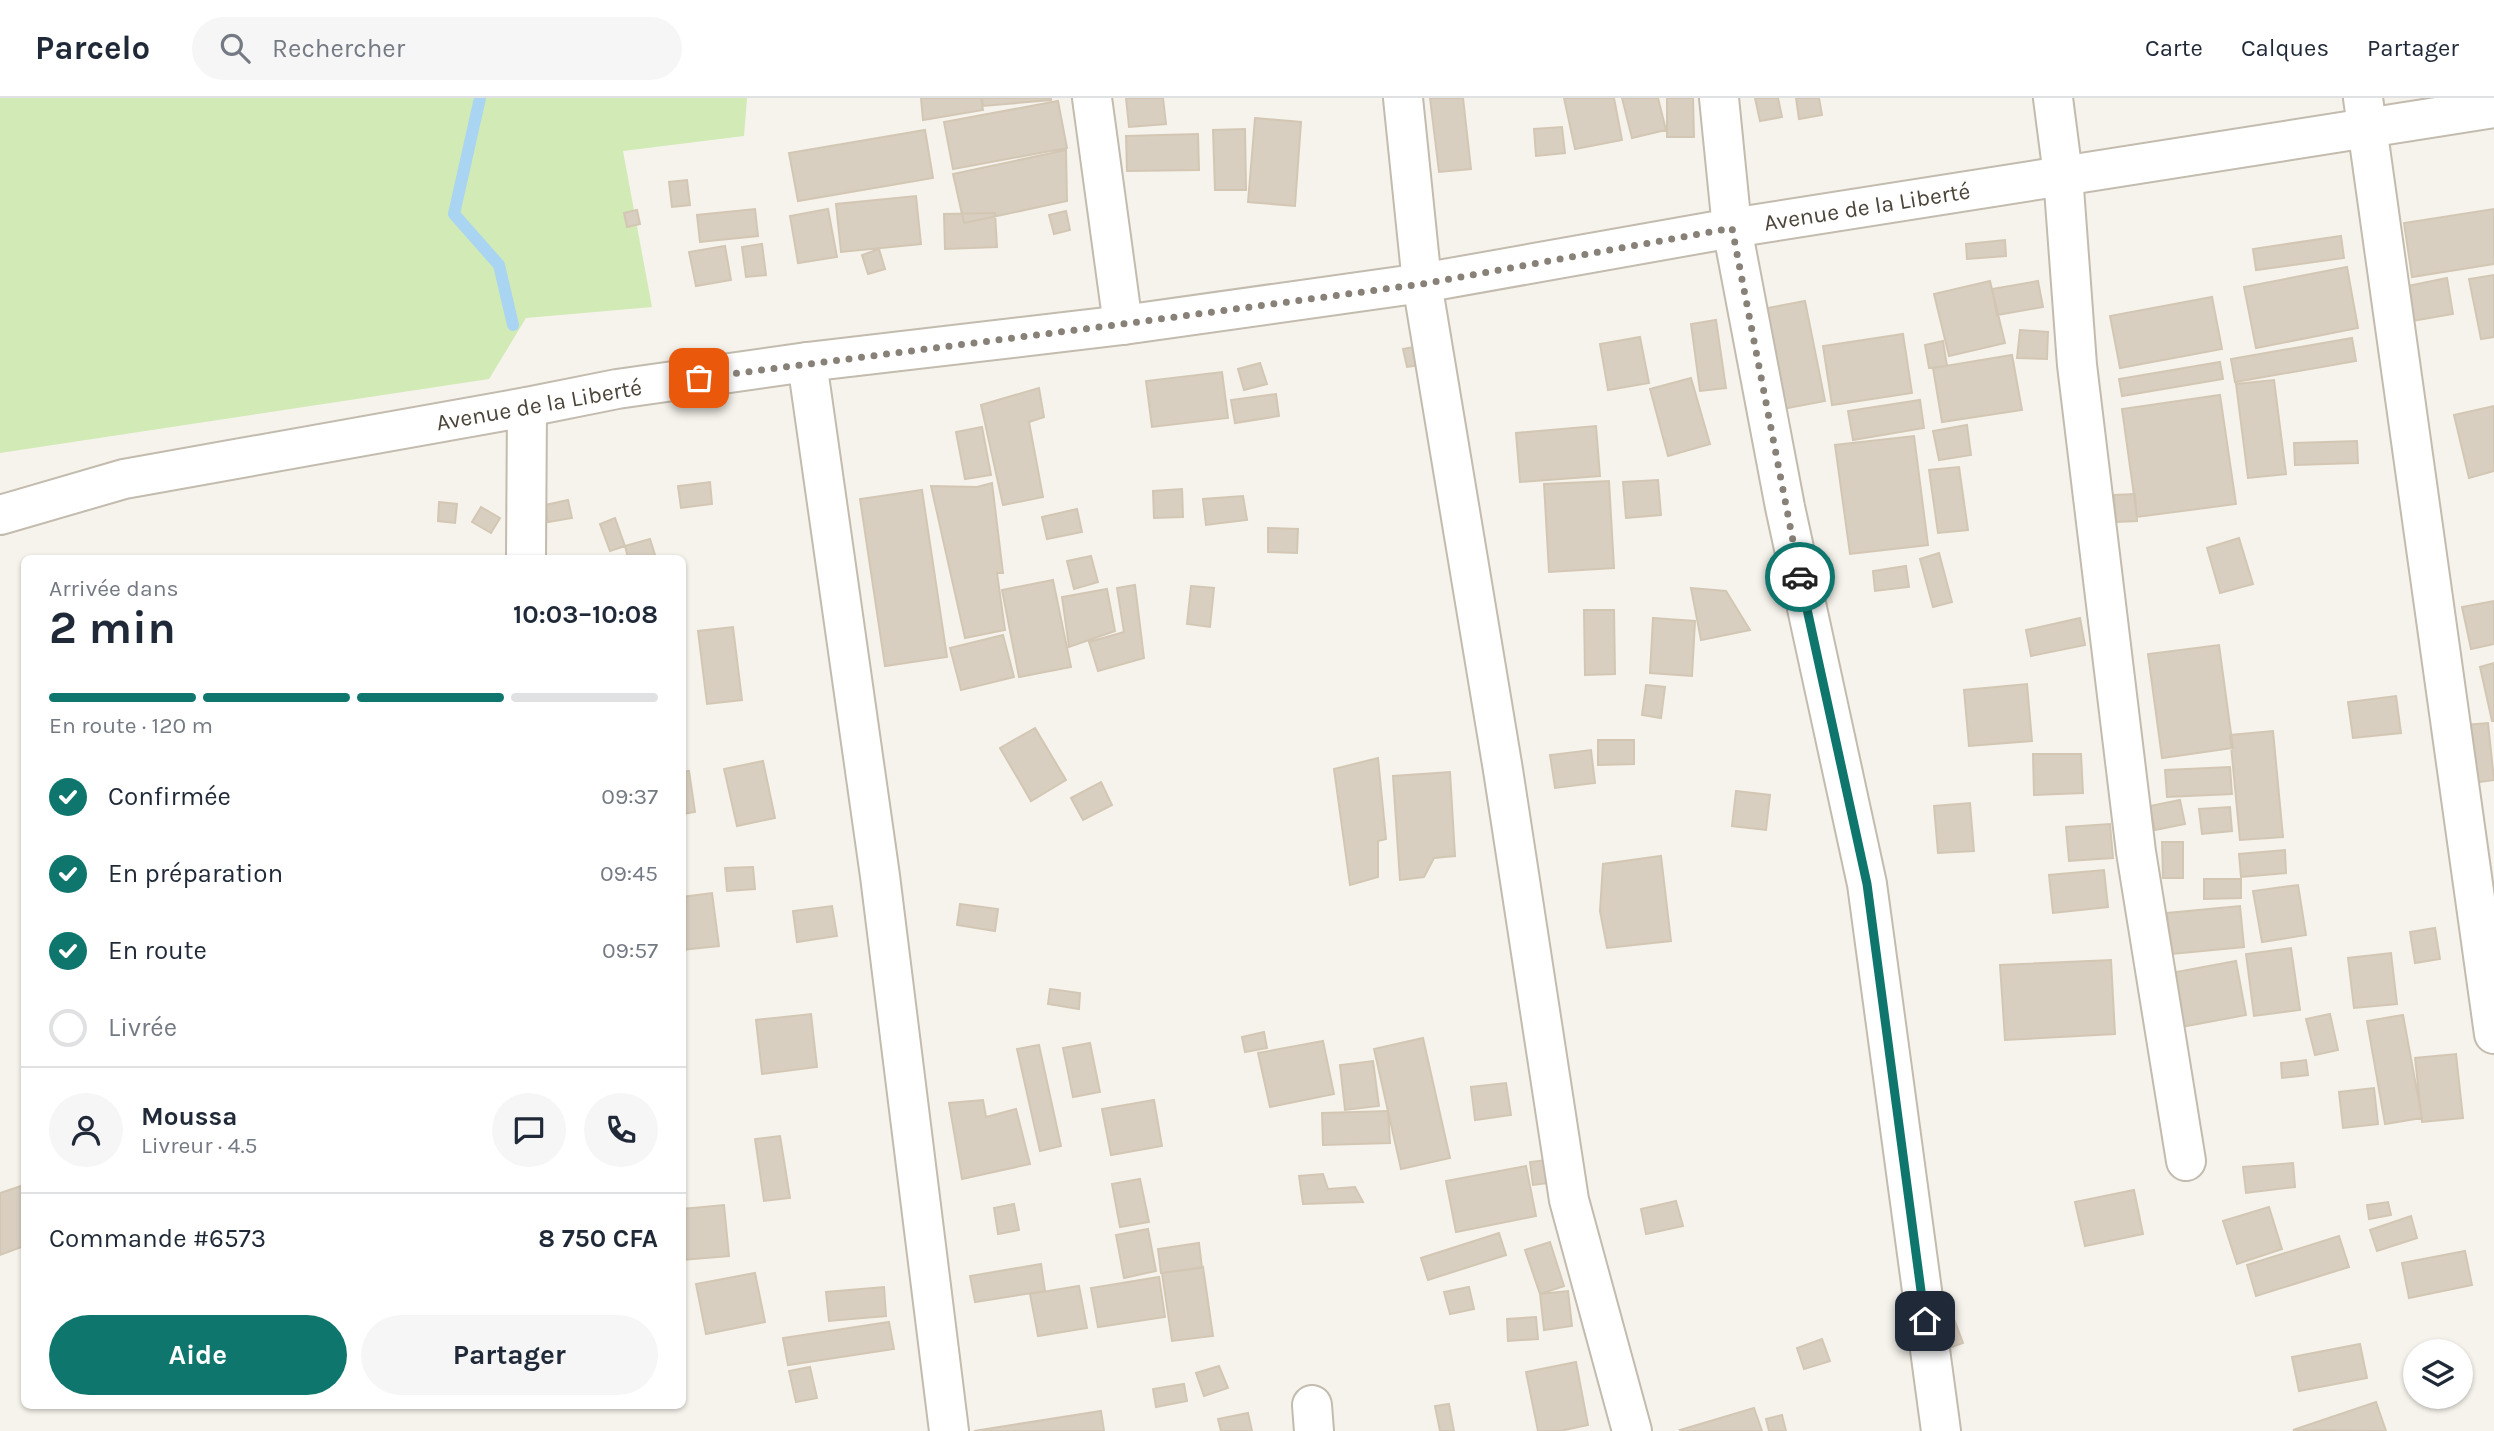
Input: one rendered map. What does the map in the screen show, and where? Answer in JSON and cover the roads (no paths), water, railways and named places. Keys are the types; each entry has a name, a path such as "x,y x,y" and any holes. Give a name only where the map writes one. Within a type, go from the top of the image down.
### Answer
{"street":[{"path":"1092,98 1123,324"},
{"path":"1402,98 1422,284 1503,771 1569,1200 1632,1431"},
{"path":"1719,98 1732,228 1785,507 1867,884 1941,1431"},
{"path":"2053,98 2063,174 2077,365 2136,852 2186,1161"},
{"name":"Avenue de la Liberté","path":"0,515 124,479 617,389 807,362 1422,284 1732,228 2063,174 2365,113 2494,108"},
{"path":"2365,113 2494,1034"},
{"path":"807,362 880,876 949,1431"},
{"path":"527,407 527,555"}],"waterway":[{"path":"480,98 454,214 499,265 513,325"}]}
